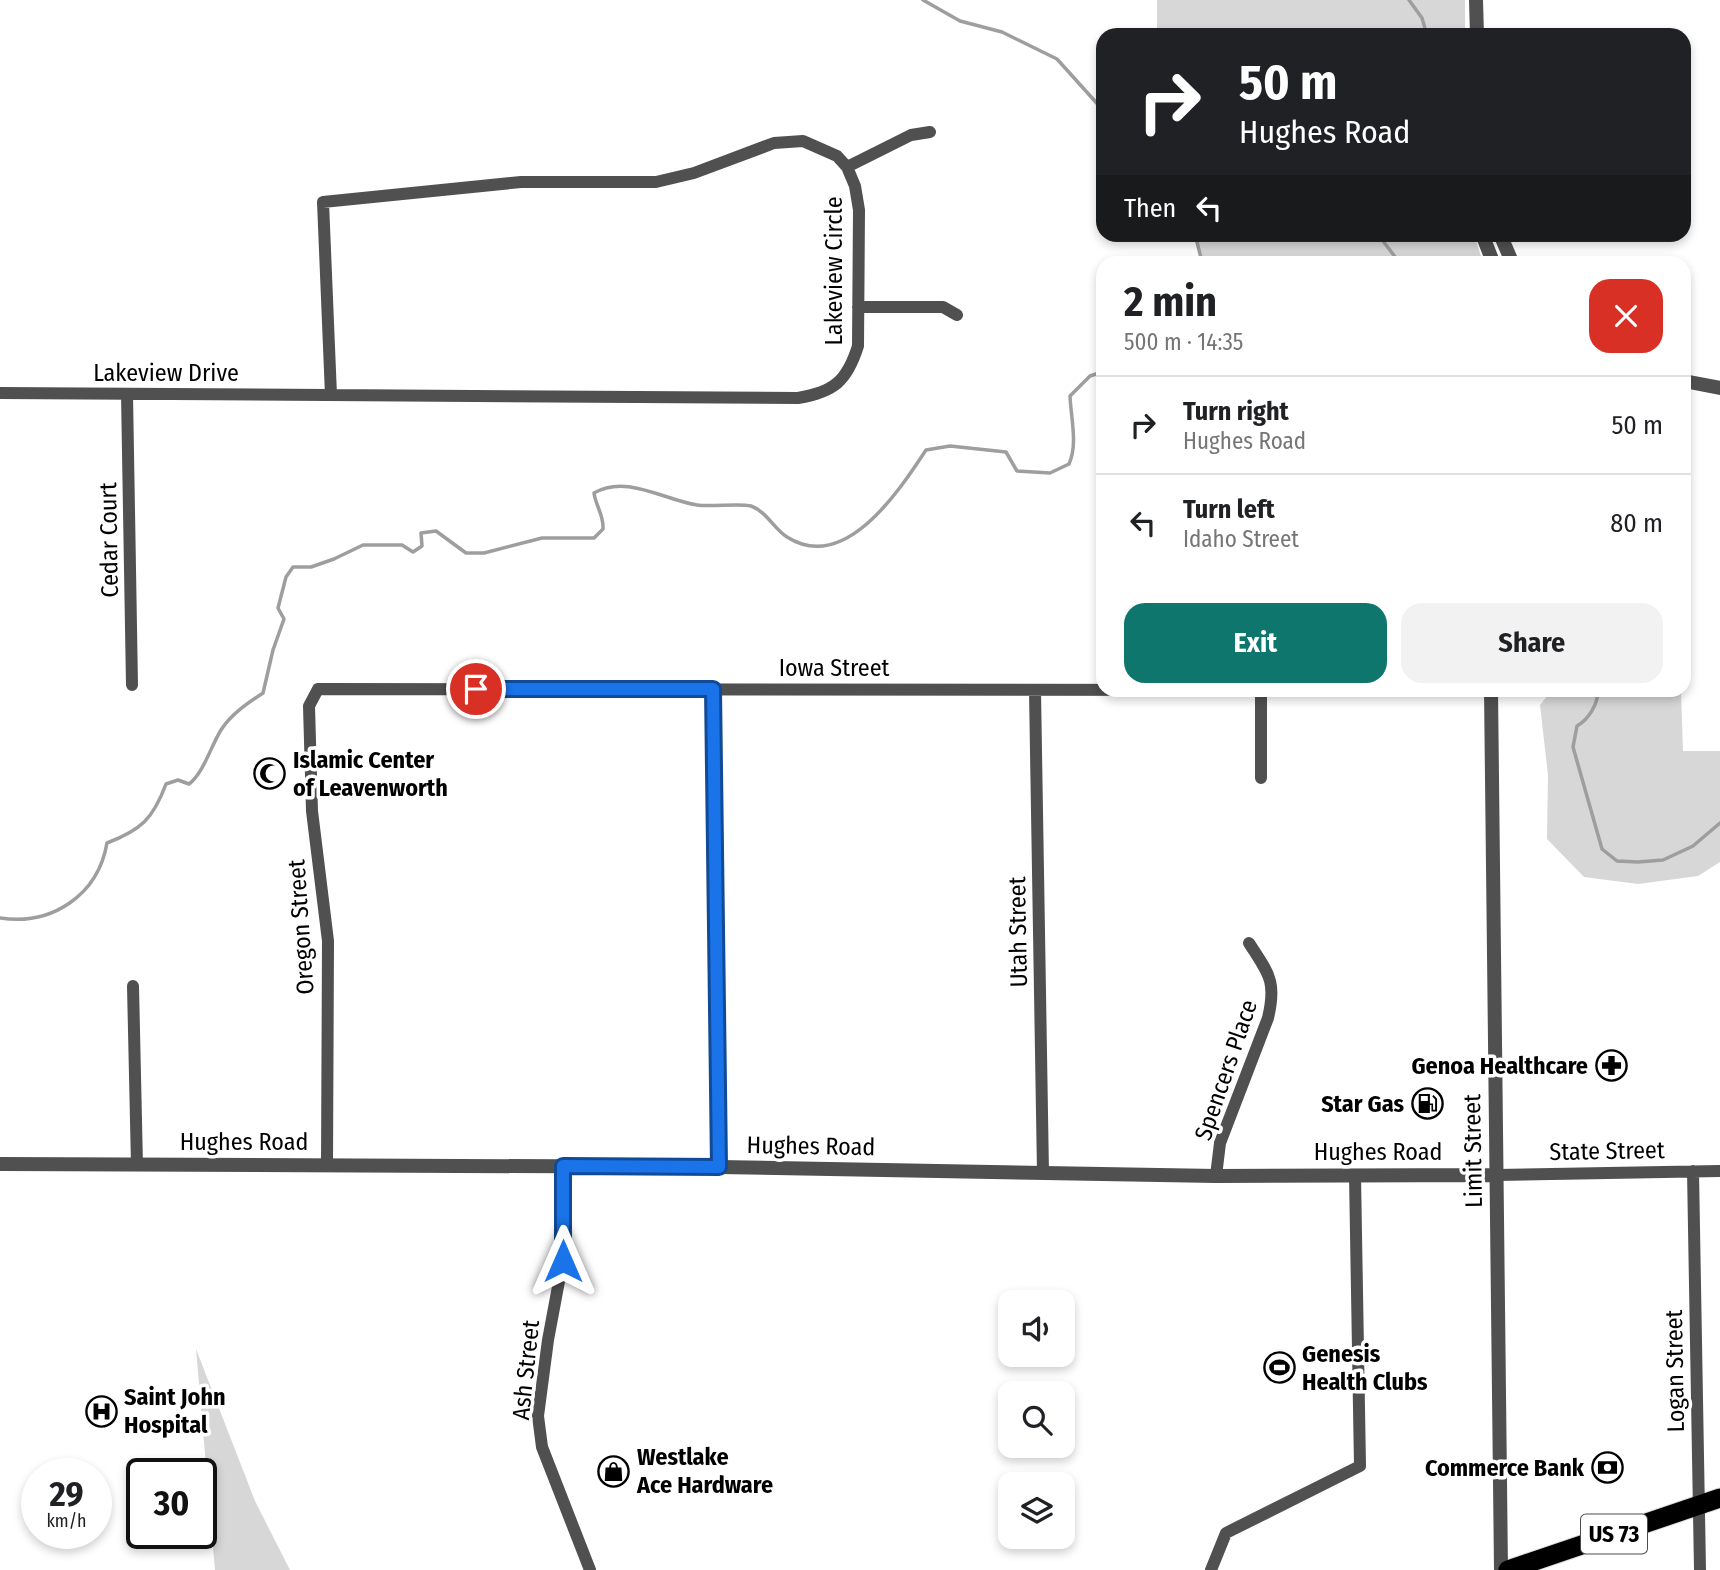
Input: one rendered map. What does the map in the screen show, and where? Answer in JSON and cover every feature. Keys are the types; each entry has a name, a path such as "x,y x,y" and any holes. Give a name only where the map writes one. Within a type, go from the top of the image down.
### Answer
{"highway":[{"name":"US 73","path":"1508,1570 1720,1498"}],"street":[{"path":"1476,0 1477,28"},
{"path":"847,167 911,135 930,132"},
{"name":"Lakeview Circle","path":"803,141 836,156 847,167 855,186 859,210 858,307 858,346 852,366 837,385 819,395 798,398 331,395 323,202 521,182 656,182 694,173 774,143 803,141"},
{"path":"858,307 943,307 957,315"},
{"path":"1691,382 1720,388"},
{"name":"Lakeview Drive","path":"0,393 331,395"},
{"name":"Cedar Court","path":"127,394 132,685"},
{"name":"Iowa Street","path":"318,689 1096,691"},
{"name":"Oregon Street","path":"318,689 309,706 312,811 328,942 327,1165"},
{"path":"713,689 719,1167"},
{"name":"Utah Street","path":"1035,691 1043,1172"},
{"name":"Iowa Street","path":"1261,697 1261,778"},
{"name":"Limit Street","path":"1491,697 1501,1570"},
{"name":"Spencers Place","path":"1216,1176 1220,1143 1268,1018 1273,998 1271,978 1249,943"},
{"path":"133,986 137,1165"},
{"name":"Hughes Road","path":"0,1164 719,1167 1216,1176 1496,1175"},
{"name":"Ash Street","path":"563,1166 563,1261 548,1339 538,1416 542,1447 590,1570"},
{"name":"Logan Street","path":"1693,1171 1700,1570"},
{"name":"State Street","path":"1496,1175 1720,1171"},
{"path":"1212,1570 1226,1533 1360,1466 1355,1175"}],"shaded area":[{"path":"1157,0 1465,0 1465,28 1157,28"},
{"path":"1197,242 1476,242 1481,256 1200,256"},
{"path":"1546,697 1681,697 1683,751 1720,751 1720,862 1698,876 1638,884 1584,877 1547,839 1548,775 1540,705"},
{"path":"196,1349 255,1501 290,1570 215,1570 213,1549 217,1549 217,1458 205,1458"}],"waterway":[{"path":"923,0 960,21 1002,32 1057,59 1096,102"},
{"path":"1409,0 1422,18 1425,28"},
{"path":"1197,242 1200,256"},
{"path":"1384,242 1394,256"},
{"path":"0,918 37,917 70,903 94,878 107,843 129,833 144,822 151,815 166,784 178,780 189,784 194,779 225,724 240,709 263,693 273,650 284,619 278,608 286,577 293,567 311,567 363,545 402,545 413,552 422,546 421,533 436,531 466,553 484,553 542,538 594,538 603,529 594,493 619,486 645,490 697,505 751,506 762,512 787,537 809,546 829,545 849,537 868,523 901,486 926,450 950,446 1006,452 1017,471 1050,473 1069,464 1074,440 1070,396 1090,376 1096,374"},
{"path":"1597,697 1592,711 1577,726 1573,747 1602,849 1617,861 1663,860 1693,846 1720,823"}],"place":[{"name":"Islamic Center of Leavenworth","path":"270,774"},
{"name":"Genoa Healthcare","path":"1611,1066"},
{"name":"Star Gas","path":"1427,1104"},
{"name":"Genesis Health Clubs","path":"1279,1368"},
{"name":"Saint John Hospital","path":"101,1411"},
{"name":"Commerce Bank","path":"1607,1468"},
{"name":"Westlake Ace Hardware","path":"614,1471"}],"route":[{"path":"476,689 713,689 719,1167 563,1166 563,1261"}]}
